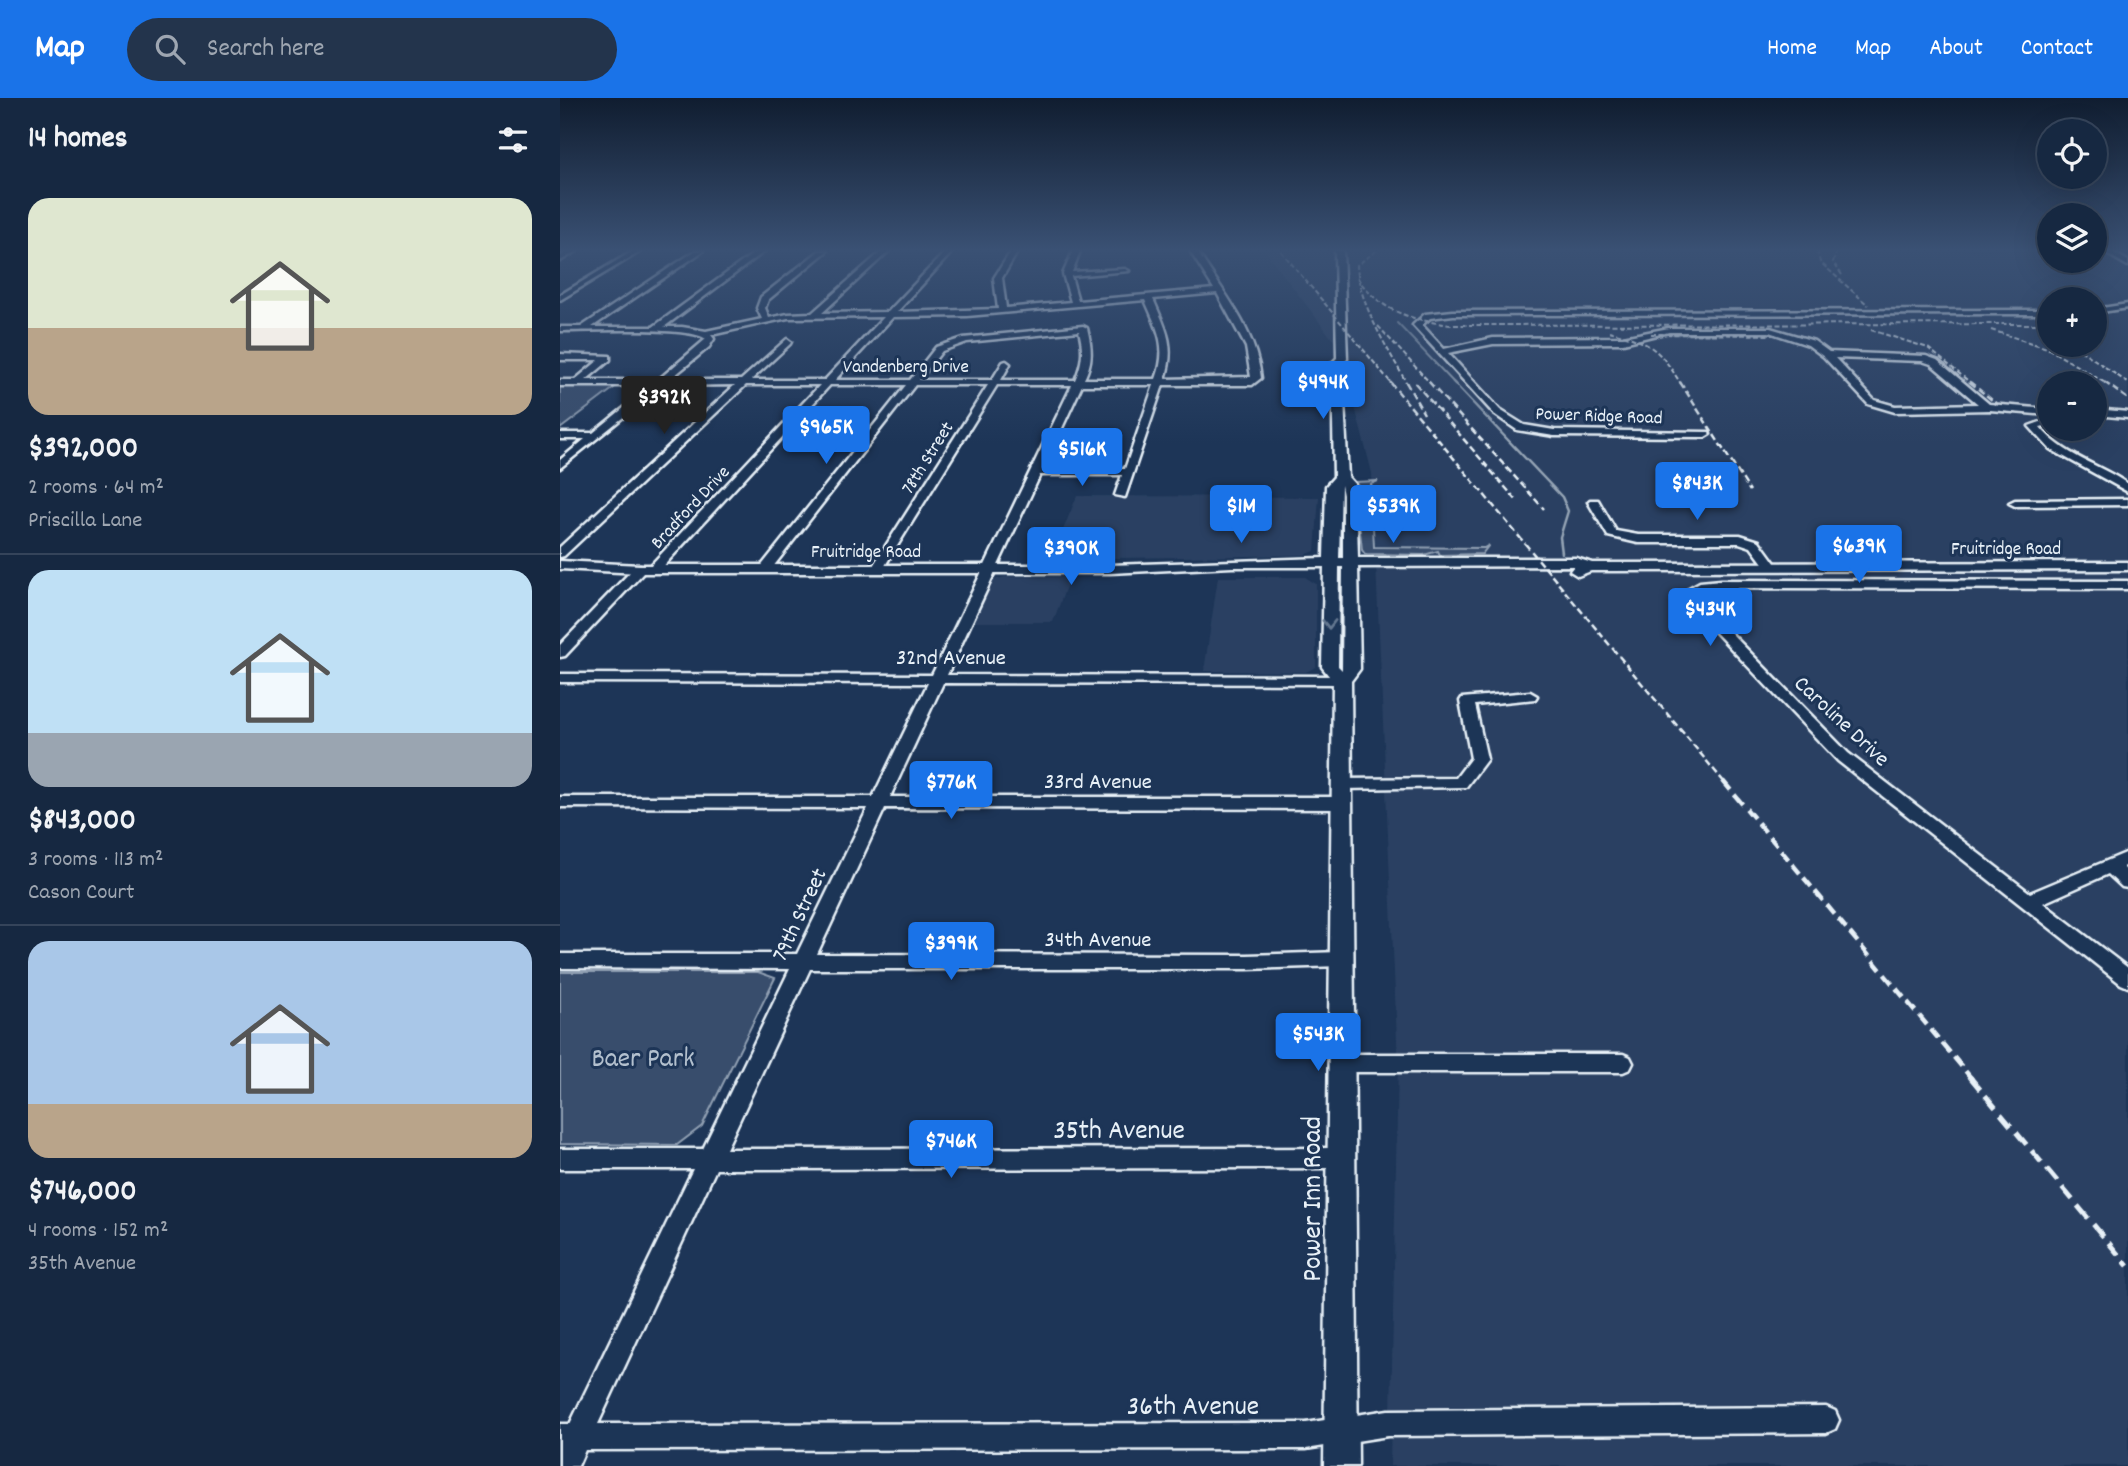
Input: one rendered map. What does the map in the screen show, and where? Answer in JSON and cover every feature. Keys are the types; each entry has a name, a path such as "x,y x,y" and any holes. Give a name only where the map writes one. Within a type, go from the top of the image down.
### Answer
{"main road":[{"name":"Power Inn Road","path":"1341,1466 1342,680 1352,668 1349,486 1341,478 1337,363 1342,359 1342,315"},
{"name":"Power Inn Road","path":"1341,478 1333,486 1330,667 1342,680"},
{"name":"Fruitridge Road","path":"560,567 1154,568 1185,572 1331,567 1576,571 1590,567 2128,566"}],"street":[{"path":"583,329 604,315"},
{"path":"655,329 674,315"},
{"path":"765,315 766,319"},
{"path":"560,329 691,330 706,334 766,319 815,315 894,315"},
{"name":"Bradford Drive","path":"560,653 647,569 828,383 890,315"},
{"path":"1121,495 1167,361 1167,345 1155,315"},
{"name":"Vandenberg Drive","path":"560,383 1252,382 1256,378 1255,355 1231,315"},
{"name":"Power Ridge Road","path":"1432,315 1417,325 1497,412 1521,428 1554,433 1705,435"},
{"name":"79th Street","path":"564,1466 569,1437 710,1158 1078,383 1088,351 1083,328 952,342 939,349 911,383"},
{"path":"1440,352 1493,341 1623,340 1669,330 1754,329 1800,337 1827,355 1865,397 1882,406 1895,409 1987,407 2037,411"},
{"path":"560,466 706,345 710,339 706,334"},
{"path":"560,552 788,342"},
{"path":"1827,355 1923,358 1934,362 1987,407"},
{"path":"560,357 607,358 577,383"},
{"name":"78th Street","path":"877,569 1006,364"},
{"path":"765,569 911,383"},
{"path":"2107,413 2128,415"},
{"path":"2107,422 2128,422"},
{"path":"560,436 596,436"},
{"path":"2049,441 2066,457 2108,473 2128,489"},
{"path":"1034,472 1129,472"},
{"path":"1594,502 1612,534 1638,539 1740,539 1755,544 1772,567"},
{"path":"2015,503 2128,502"},
{"name":"Caroline Drive","path":"2128,585 1721,584 1704,585 1693,592 1691,600 1843,757 2128,979"},
{"name":"32nd Avenue","path":"560,678 1342,680"},
{"name":"33rd Avenue","path":"560,802 878,802 1342,793 1460,783 1479,759 1467,701 1530,696"},
{"path":"2030,901 2128,858"},
{"path":"2111,866 2128,882"},
{"name":"34th Avenue","path":"560,961 1247,962 1341,959"},
{"path":"1341,1063 1623,1063"},
{"name":"35th Avenue","path":"560,1159 1341,1158"},
{"name":"36th Avenue","path":"569,1437 1306,1436 1388,1423 1826,1420"}],"shaded area":[{"path":"1314,315 2037,315 2037,357 2107,357 2107,315 2128,315 2128,1466 1390,1466 1398,1063 1372,473 1340,349"},
{"path":"1077,496 1319,497 1315,551 1305,555 1051,559"},
{"path":"1070,576 1053,622 974,622 991,581 1004,577"},
{"path":"1218,577 1305,577 1316,584 1316,667 1306,672 1204,671"}],"green space":[{"path":"560,385 618,385 560,429"},
{"path":"1378,481 1371,484 1374,547 1484,548 1489,545 1482,554 1440,555 1438,551 1424,555 1365,554 1362,550 1355,482"},
{"name":"Baer Park","path":"560,972 758,972 775,978 702,1126 677,1145 560,1144"}],"waterway":[{"path":"1397,323 1455,384"},
{"path":"1453,382 1562,497 1568,511 1560,537 1562,553"}],"railway":[{"path":"1334,315 1392,384"},
{"path":"1371,315 1407,384"},
{"path":"1405,315 1451,325 2037,324"},
{"path":"1378,326 1431,384"},
{"path":"1871,330 1928,348 1972,384"},
{"path":"1991,330 2047,348 2085,371"},
{"path":"1609,331 1635,339 1652,348 1666,362 1681,384"},
{"path":"1651,334 1777,335"},
{"path":"2091,357 2128,383"},
{"path":"1390,382 1725,783"},
{"path":"1406,382 1424,414"},
{"path":"1429,382 1544,509"},
{"path":"1680,382 1750,491"},
{"path":"1970,382 1998,405"},
{"path":"1415,383 1518,502"},
{"path":"2107,384 2128,399"},
{"path":"1723,781 1972,1079"},
{"path":"1970,1077 2128,1266"}]}
